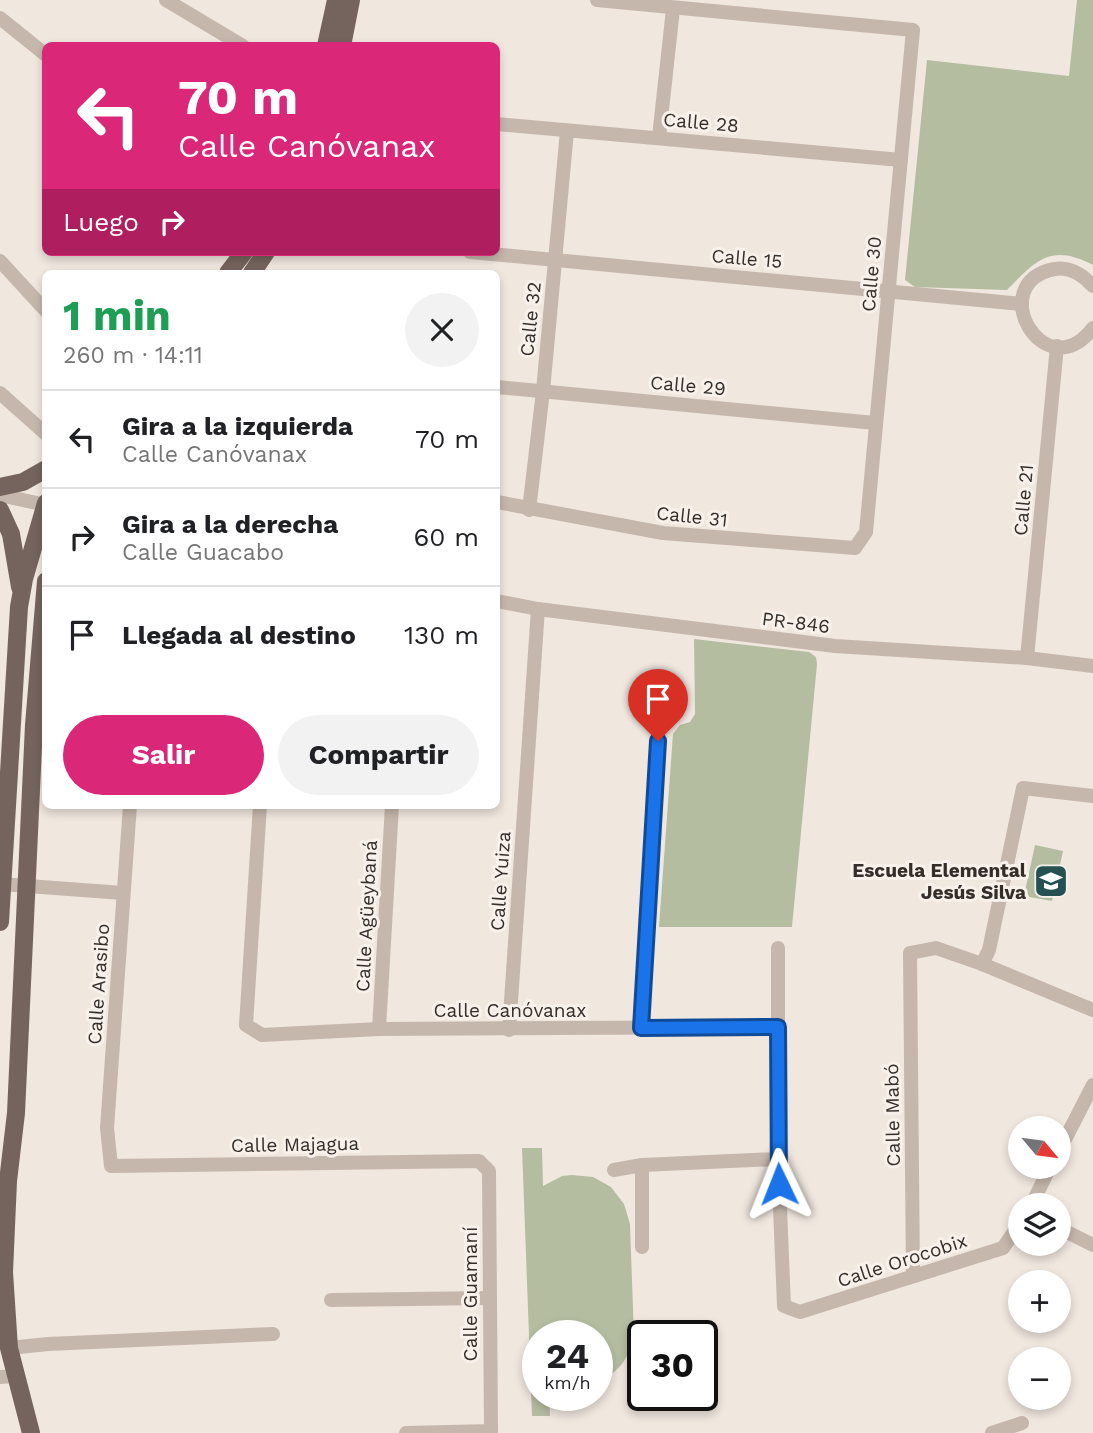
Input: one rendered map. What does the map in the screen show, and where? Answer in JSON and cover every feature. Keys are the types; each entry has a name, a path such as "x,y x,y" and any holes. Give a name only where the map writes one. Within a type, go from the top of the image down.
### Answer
{"main road":[{"path":"327,42 336,0"},
{"path":"343,42 351,0"},
{"path":"230,270 241,256"},
{"path":"0,487 23,482 42,471"},
{"path":"0,510 11,534 21,593"},
{"path":"0,922 21,593 42,515"},
{"path":"31,1433 8,1376 4,1272 8,1181 16,1113 34,725 42,629"},
{"path":"0,1141 8,1181"}],"street":[{"path":"166,0 236,42"},
{"path":"597,0 673,9 659,137"},
{"name":"Calle 30","path":"673,9 913,30 867,522"},
{"path":"0,18 42,52"},
{"name":"Calle 28","path":"500,124 901,160"},
{"name":"Calle 32","path":"529,510 567,131"},
{"name":"Calle 15","path":"500,255 1022,304"},
{"path":"0,261 42,307"},
{"path":"1093,286 1083,275 1057,268 1044,272 1033,280 1022,304 1027,327 1035,337 1045,343 1057,346 1072,345 1086,337 1093,328"},
{"name":"Calle 21","path":"1027,658 1057,346"},
{"name":"Calle 29","path":"500,387 875,423"},
{"path":"0,393 42,430"},
{"path":"0,495 42,503"},
{"name":"Calle 31","path":"500,503 663,533 855,548 866,532 867,522"},
{"name":"PR-846","path":"500,602 538,609 835,646 1027,658 1093,666"},
{"name":"Calle Yuiza","path":"509,1030 538,609"},
{"path":"641,1028 660,715"},
{"path":"1093,796 1023,788 989,950 982,964 1093,1010"},
{"name":"Calle Arasibo","path":"111,1166 107,1128 130,809"},
{"name":"Calle Canóvanax","path":"260,809 246,1025 262,1035 379,1030 778,1027"},
{"name":"Calle Agüeybaná","path":"379,1030 392,809"},
{"path":"1,884 123,893"},
{"path":"614,1170 642,1165 778,1159 778,948"},
{"name":"Calle Mabó","path":"913,1276 910,953 936,948 982,964"},
{"path":"1071,1128 1093,1085"},
{"name":"Calle Orocobix","path":"778,1159 784,1306 800,1312 1003,1248 1008,1241"},
{"name":"Calle Majagua","path":"111,1166 479,1161"},
{"name":"Calle Guamaní","path":"406,1433 491,1431 489,1171 479,1161"},
{"path":"642,1165 642,1247"},
{"path":"1071,1234 1093,1245"},
{"path":"331,1300 489,1298"},
{"path":"9,1348 273,1334"},
{"path":"992,1433 1022,1423"}],"green space":[{"path":"1077,0 1093,0 1093,265 1066,255 1055,255 1036,263 1007,290 915,287 905,280 927,60 1069,76"},
{"path":"694,639 809,652 816,657 792,927 659,927 673,734 680,725 690,722 695,714"},
{"path":"1035,845 1063,851 1052,901 1024,896"},
{"path":"522,1148 542,1148 543,1186 562,1176 593,1177 611,1187 624,1204 630,1224 633,1320 627,1320 627,1355 613,1373 613,1320 528,1320"},
{"path":"532,1411 550,1411 550,1416 532,1416"}],"place":[{"name":"Escuela Elemental Jesús Silva","path":"1051,881"}],"route":[{"path":"658,741 641,1028 778,1027 779,1184"}]}
